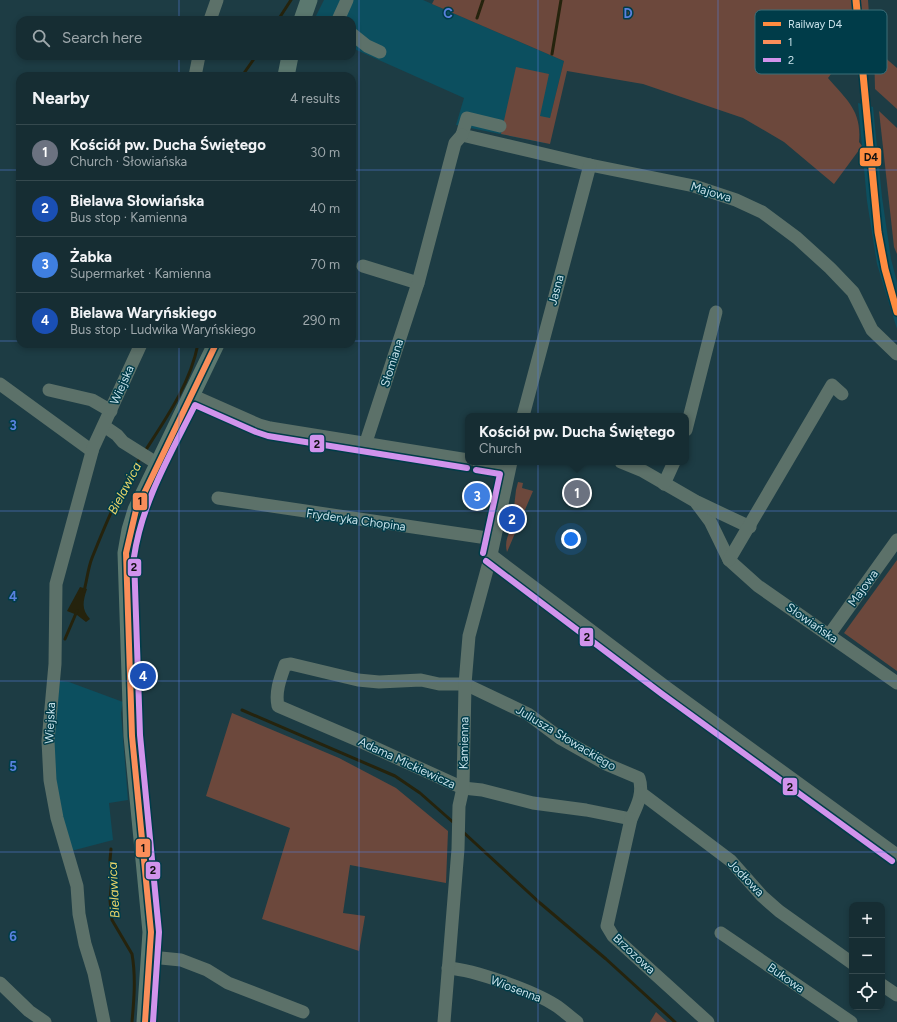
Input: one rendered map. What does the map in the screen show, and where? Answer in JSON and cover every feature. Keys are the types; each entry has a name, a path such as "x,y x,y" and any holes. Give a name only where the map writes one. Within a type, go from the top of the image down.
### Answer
{"main road":[{"path":"303,16 309,0"},
{"path":"287,72 289,60"},
{"path":"145,1022 151,957 150,909 132,736 125,562 128,539 147,457 191,395 214,348"}],"street":[{"path":"211,16 217,0"},
{"path":"340,16 347,0"},
{"path":"356,37 367,46 380,52"},
{"path":"196,72 199,60"},
{"name":"Słomiana","path":"366,442 418,283 455,142 462,135 467,118 500,126"},
{"name":"Majowa","path":"462,135 590,165 694,186 736,200 762,212 797,238 830,268 853,292 872,330 897,354"},
{"name":"Jasna","path":"524,413 590,165"},
{"path":"363,266 418,283"},
{"path":"689,418 716,312"},
{"name":"Wiejska","path":"104,1022 94,973 85,944 79,914 77,886 57,818 50,780 48,741 55,664 56,584 92,451 139,348"},
{"path":"0,384 92,451"},
{"path":"730,560 832,385 842,394"},
{"path":"49,390 92,400 111,411"},
{"path":"191,395 259,425 465,459"},
{"path":"104,426 117,435 123,442 147,457"},
{"name":"Kamienna","path":"444,1022 458,849 459,806 463,788 465,684 469,636 491,555 510,465"},
{"name":"Słowiańska","path":"629,465 644,471 695,501 750,527"},
{"path":"664,484 673,465"},
{"name":"Fryderyka Chopina","path":"218,498 494,539"},
{"name":"Słowiańska","path":"695,501 710,521 730,560 758,586 897,683"},
{"name":"Majowa","path":"829,635 897,540"},
{"path":"491,555 667,688 897,854"},
{"name":"Juliusza Słowackiego","path":"279,682 285,666 291,664 365,680 397,682 421,680 439,684 465,684 528,714 560,738 606,764 639,778 641,793"},
{"name":"Adama Mickiewicza","path":"279,682 276,694 278,706 463,788 482,790 533,803 586,810 631,819"},
{"path":"631,819 641,793"},
{"name":"Jodłowa","path":"641,793 731,861 762,896 779,911 849,961"},
{"name":"Brzozowa","path":"631,819 607,926 613,936 708,1022"},
{"name":"Bukowa","path":"721,933 851,1022"},
{"path":"151,957 181,960 207,970 228,983 303,1012"},
{"name":"Wiosenna","path":"448,968 462,969 538,996 556,1005 577,1022"},
{"path":"0,983 29,1011 45,1022"},
{"path":"885,987 897,995"}],"shaded area":[{"path":"324,0 423,0 564,61 544,143 456,125 464,98 356,50 356,16 316,16"},
{"path":"434,0 868,0 869,10 755,10 755,74 831,74 828,78 847,100 856,114 859,142 862,146 834,184 784,142 743,118 643,84 567,71 550,144 501,134 516,67 549,74 540,116 550,118 564,61 432,4"},
{"path":"887,59 897,68 897,109 875,89 875,74 887,74"},
{"path":"858,103 873,107 882,197 891,259 897,282 897,329 877,264 867,201"},
{"path":"879,111 897,128 897,254 894,247"},
{"path":"518,482 523,483 522,488 533,491 507,552 507,537 516,517 513,516"},
{"path":"897,560 897,671 844,633"},
{"path":"80,587 87,589 84,608 90,619 86,622 77,615 67,611"},
{"path":"60,681 69,682 123,702 121,713 128,800 109,803 113,840 71,851 57,808 52,741"},
{"path":"232,713 339,758 396,788 448,831 446,883 350,865 343,913 365,916 359,951 262,919 290,828 206,796"},
{"path":"656,1012 667,1022 650,1022"}],"waterway":[{"name":"Bielawica","path":"281,16 291,0"},
{"path":"477,18 483,0"},
{"path":"552,54 561,0"},
{"name":"Bielawica","path":"245,72 253,60"},
{"name":"Bielawica","path":"145,451 177,400 189,373 197,348"},
{"name":"Bielawica","path":"84,591 91,562 114,506 133,469 141,457"},
{"name":"Bielawica","path":"65,639 77,611"},
{"path":"242,710 395,776 420,793 454,823"},
{"path":"462,831 540,903 606,959 675,1022"},
{"name":"Bielawica","path":"111,849 110,860 112,877 110,900 112,920 132,954 134,971 132,1022"}],"rail line":[{"name":"D4","path":"856,0 857,10"},
{"name":"D4","path":"863,74 878,232 885,269 897,312"}],"transit line":[{"name":"1","path":"145,1022 151,932 132,736 126,553 136,510 214,348"},
{"name":"2","path":"153,1022 159,932 140,735 134,557 143,517 150,498 195,405 268,436 467,468"},
{"name":"2","path":"476,470 500,474 483,553"},
{"name":"2","path":"486,561 662,694 892,861"}],"place":[{"name":"Kościół pw. Ducha Świętego","path":"577,493"},
{"name":"Żabka","path":"477,496"},
{"name":"Bielawa Słowiańska","path":"512,519"},
{"name":"Bielawa Waryńskiego","path":"143,676"}]}
